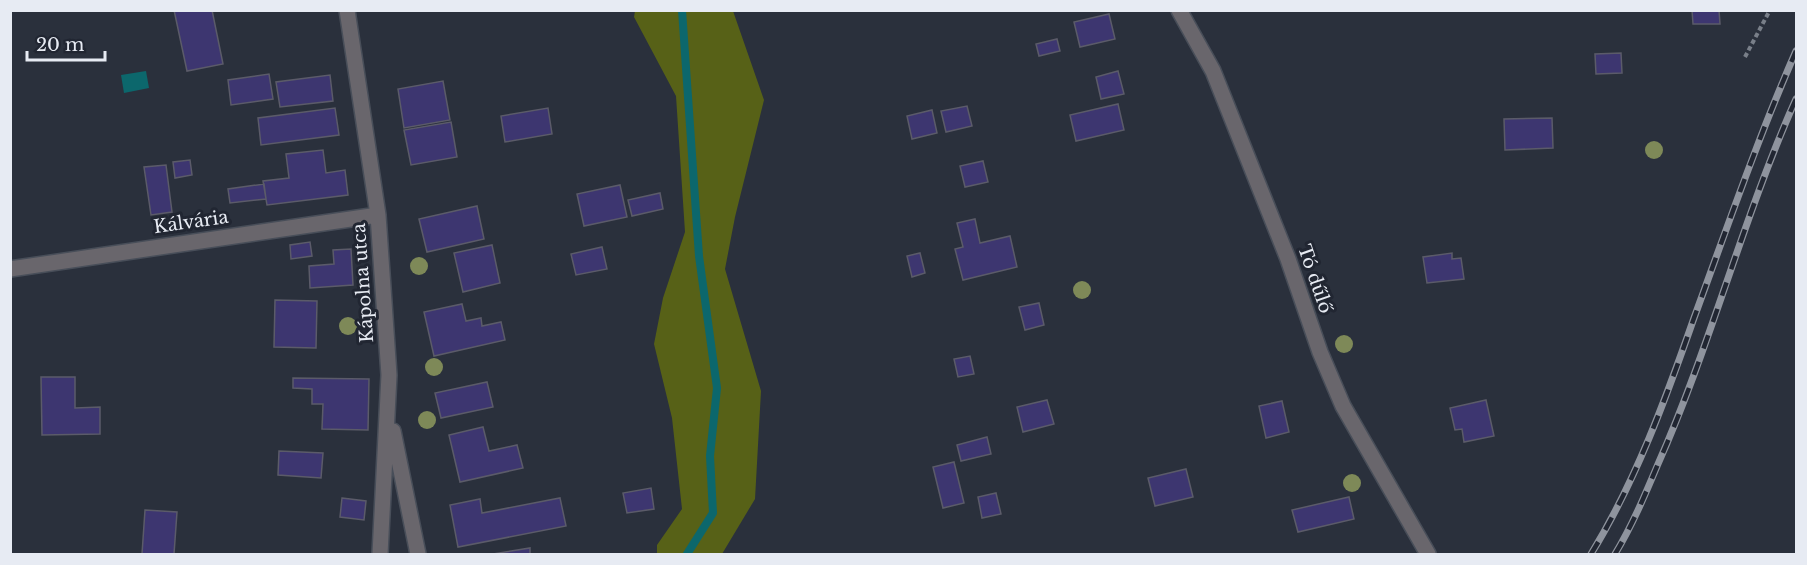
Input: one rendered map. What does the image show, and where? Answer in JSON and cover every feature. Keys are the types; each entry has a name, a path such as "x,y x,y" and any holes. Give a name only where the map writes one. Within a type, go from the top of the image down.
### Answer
{"street":[{"name":"Kápolna utca","path":"347,10 378,215 389,375 380,555"},
{"name":"Tó dűlő","path":"1179,10 1213,71 1288,259 1320,352 1343,406 1428,555"},
{"name":"Kálvária","path":"10,269 378,215"},
{"path":"388,410 418,555"}],"path":[{"path":"1745,57 1770,10"}],"green space":[{"path":"635,11 733,11 764,100 735,217 725,269 761,391 755,499 722,554 657,554 657,545 682,509 672,418 654,344 663,298 685,232 676,96 634,17"}],"shaded area":[{"path":"146,71 149,88 124,93 121,75"}],"building":[{"path":"174,10 212,10 223,64 187,71"},
{"path":"1692,10 1719,10 1720,24 1693,24"},
{"path":"1109,14 1115,39 1080,47 1074,22"},
{"path":"1057,39 1060,51 1039,56 1036,44"},
{"path":"1621,53 1622,73 1596,74 1595,54"},
{"path":"1118,71 1124,94 1101,99 1096,77"},
{"path":"269,74 273,99 231,105 228,80"},
{"path":"330,75 333,101 280,107 276,82"},
{"path":"443,81 450,120 404,128 398,89"},
{"path":"1118,104 1124,130 1076,141 1070,115"},
{"path":"967,106 972,126 946,132 941,111"},
{"path":"335,108 339,135 261,145 258,118"},
{"path":"548,108 552,134 505,142 501,116"},
{"path":"932,110 937,133 912,139 907,116"},
{"path":"1552,118 1553,148 1505,150 1504,119"},
{"path":"451,122 457,157 411,165 404,130"},
{"path":"323,150 326,173 345,170 348,195 267,205 263,181 289,178 286,154"},
{"path":"190,160 192,175 175,178 173,162"},
{"path":"983,161 988,182 965,187 960,166"},
{"path":"166,165 172,212 151,215 144,167"},
{"path":"264,184 266,199 230,203 228,189"},
{"path":"620,185 627,217 584,226 577,194"},
{"path":"660,193 663,209 632,216 628,200"},
{"path":"477,206 484,239 427,252 419,219"},
{"path":"975,219 980,243 1010,236 1017,267 963,280 955,249 963,247 957,223"},
{"path":"310,242 312,256 291,259 290,245"},
{"path":"492,245 500,283 463,292 454,253"},
{"path":"602,247 607,269 576,275 571,254"},
{"path":"351,249 353,285 310,288 309,266 334,264 333,250"},
{"path":"920,253 925,273 912,277 907,256"},
{"path":"1452,253 1452,259 1461,258 1464,279 1427,283 1423,257"},
{"path":"275,300 317,301 316,348 274,347"},
{"path":"1039,303 1044,325 1025,330 1019,307"},
{"path":"462,304 466,321 481,318 482,326 501,322 505,340 434,356 424,312"},
{"path":"970,356 974,374 958,377 954,359"},
{"path":"41,377 75,377 75,408 100,407 100,434 42,435"},
{"path":"293,378 369,379 368,430 322,429 323,404 312,404 312,389 293,388"},
{"path":"487,382 493,407 441,418 435,393"},
{"path":"1047,400 1054,424 1023,432 1017,407"},
{"path":"1486,400 1494,436 1464,442 1462,429 1455,430 1450,408"},
{"path":"1282,401 1289,432 1266,438 1259,406"},
{"path":"483,427 489,451 517,445 523,468 460,482 449,435"},
{"path":"987,437 991,454 961,461 957,445"},
{"path":"279,451 323,453 321,478 278,475"},
{"path":"954,462 964,503 943,508 933,467"},
{"path":"1186,469 1193,497 1155,506 1148,478"},
{"path":"651,488 654,509 627,513 623,493"},
{"path":"996,493 1001,514 982,518 978,497"},
{"path":"1349,497 1354,519 1298,532 1292,510"},
{"path":"342,498 366,501 364,520 340,517"},
{"path":"560,498 566,526 458,547 450,505 480,499 482,513"},
{"path":"145,510 177,512 174,554 142,554"},
{"path":"530,548 530,554 493,554"}],"waterway":[{"path":"682,10 699,256 717,388 710,456 713,513 687,554"}],"railway":[{"path":"1591,554 1622,498 1649,439 1756,150 1796,51"},
{"path":"1615,554 1638,510 1677,419 1760,189 1796,99"}]}
